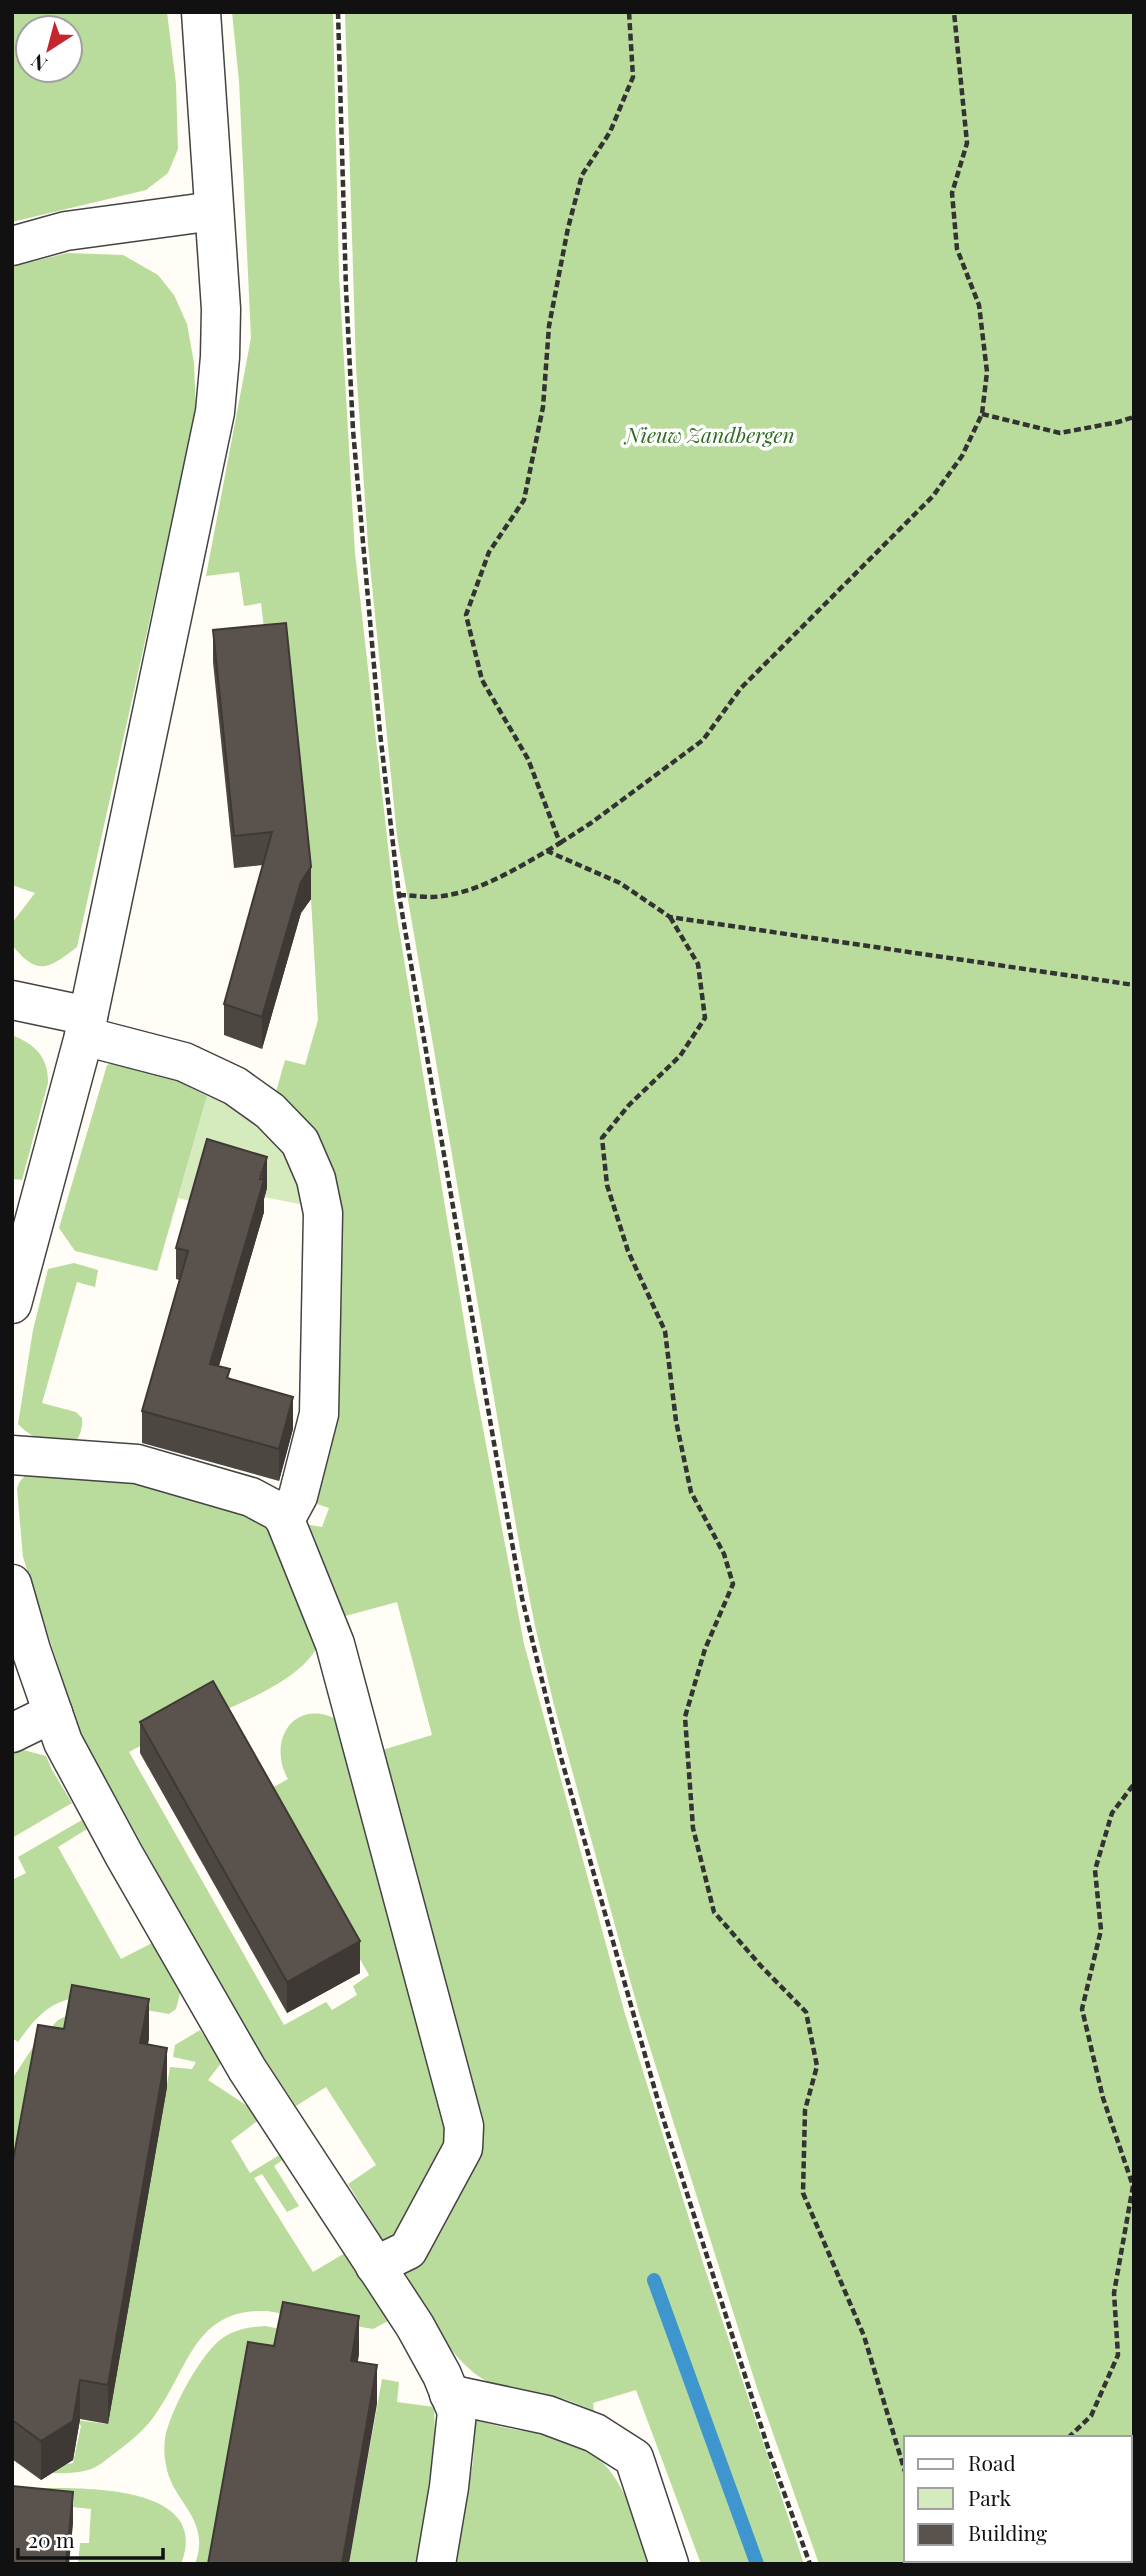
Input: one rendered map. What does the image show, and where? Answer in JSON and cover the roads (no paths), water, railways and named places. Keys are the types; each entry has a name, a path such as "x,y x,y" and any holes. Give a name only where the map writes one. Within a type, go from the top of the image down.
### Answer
{"lane":[{"path":"12,1304 86,1026 215,412 221,309 201,12"},
{"path":"12,246 66,231 214,211"},
{"path":"12,1000 184,1062 235,1086 270,1111 300,1142 316,1179 323,1213 319,1414 298,1496 285,1520"},
{"path":"12,1455 137,1464 251,1497 279,1512 304,1561 335,1644 464,2126 463,2148 408,2250 375,2266"},
{"path":"12,1584 31,1650 63,1742 99,1810 226,2035 420,2333 442,2375 457,2412 449,2487 436,2564"},
{"path":"12,1732 52,1713"},
{"path":"449,2394 547,2415 595,2433 634,2458 669,2564"}],"waterway":[{"path":"654,2280 757,2564"}],"park label":[{"name":"Nieuw Zandbergen","path":"710,436"}]}
